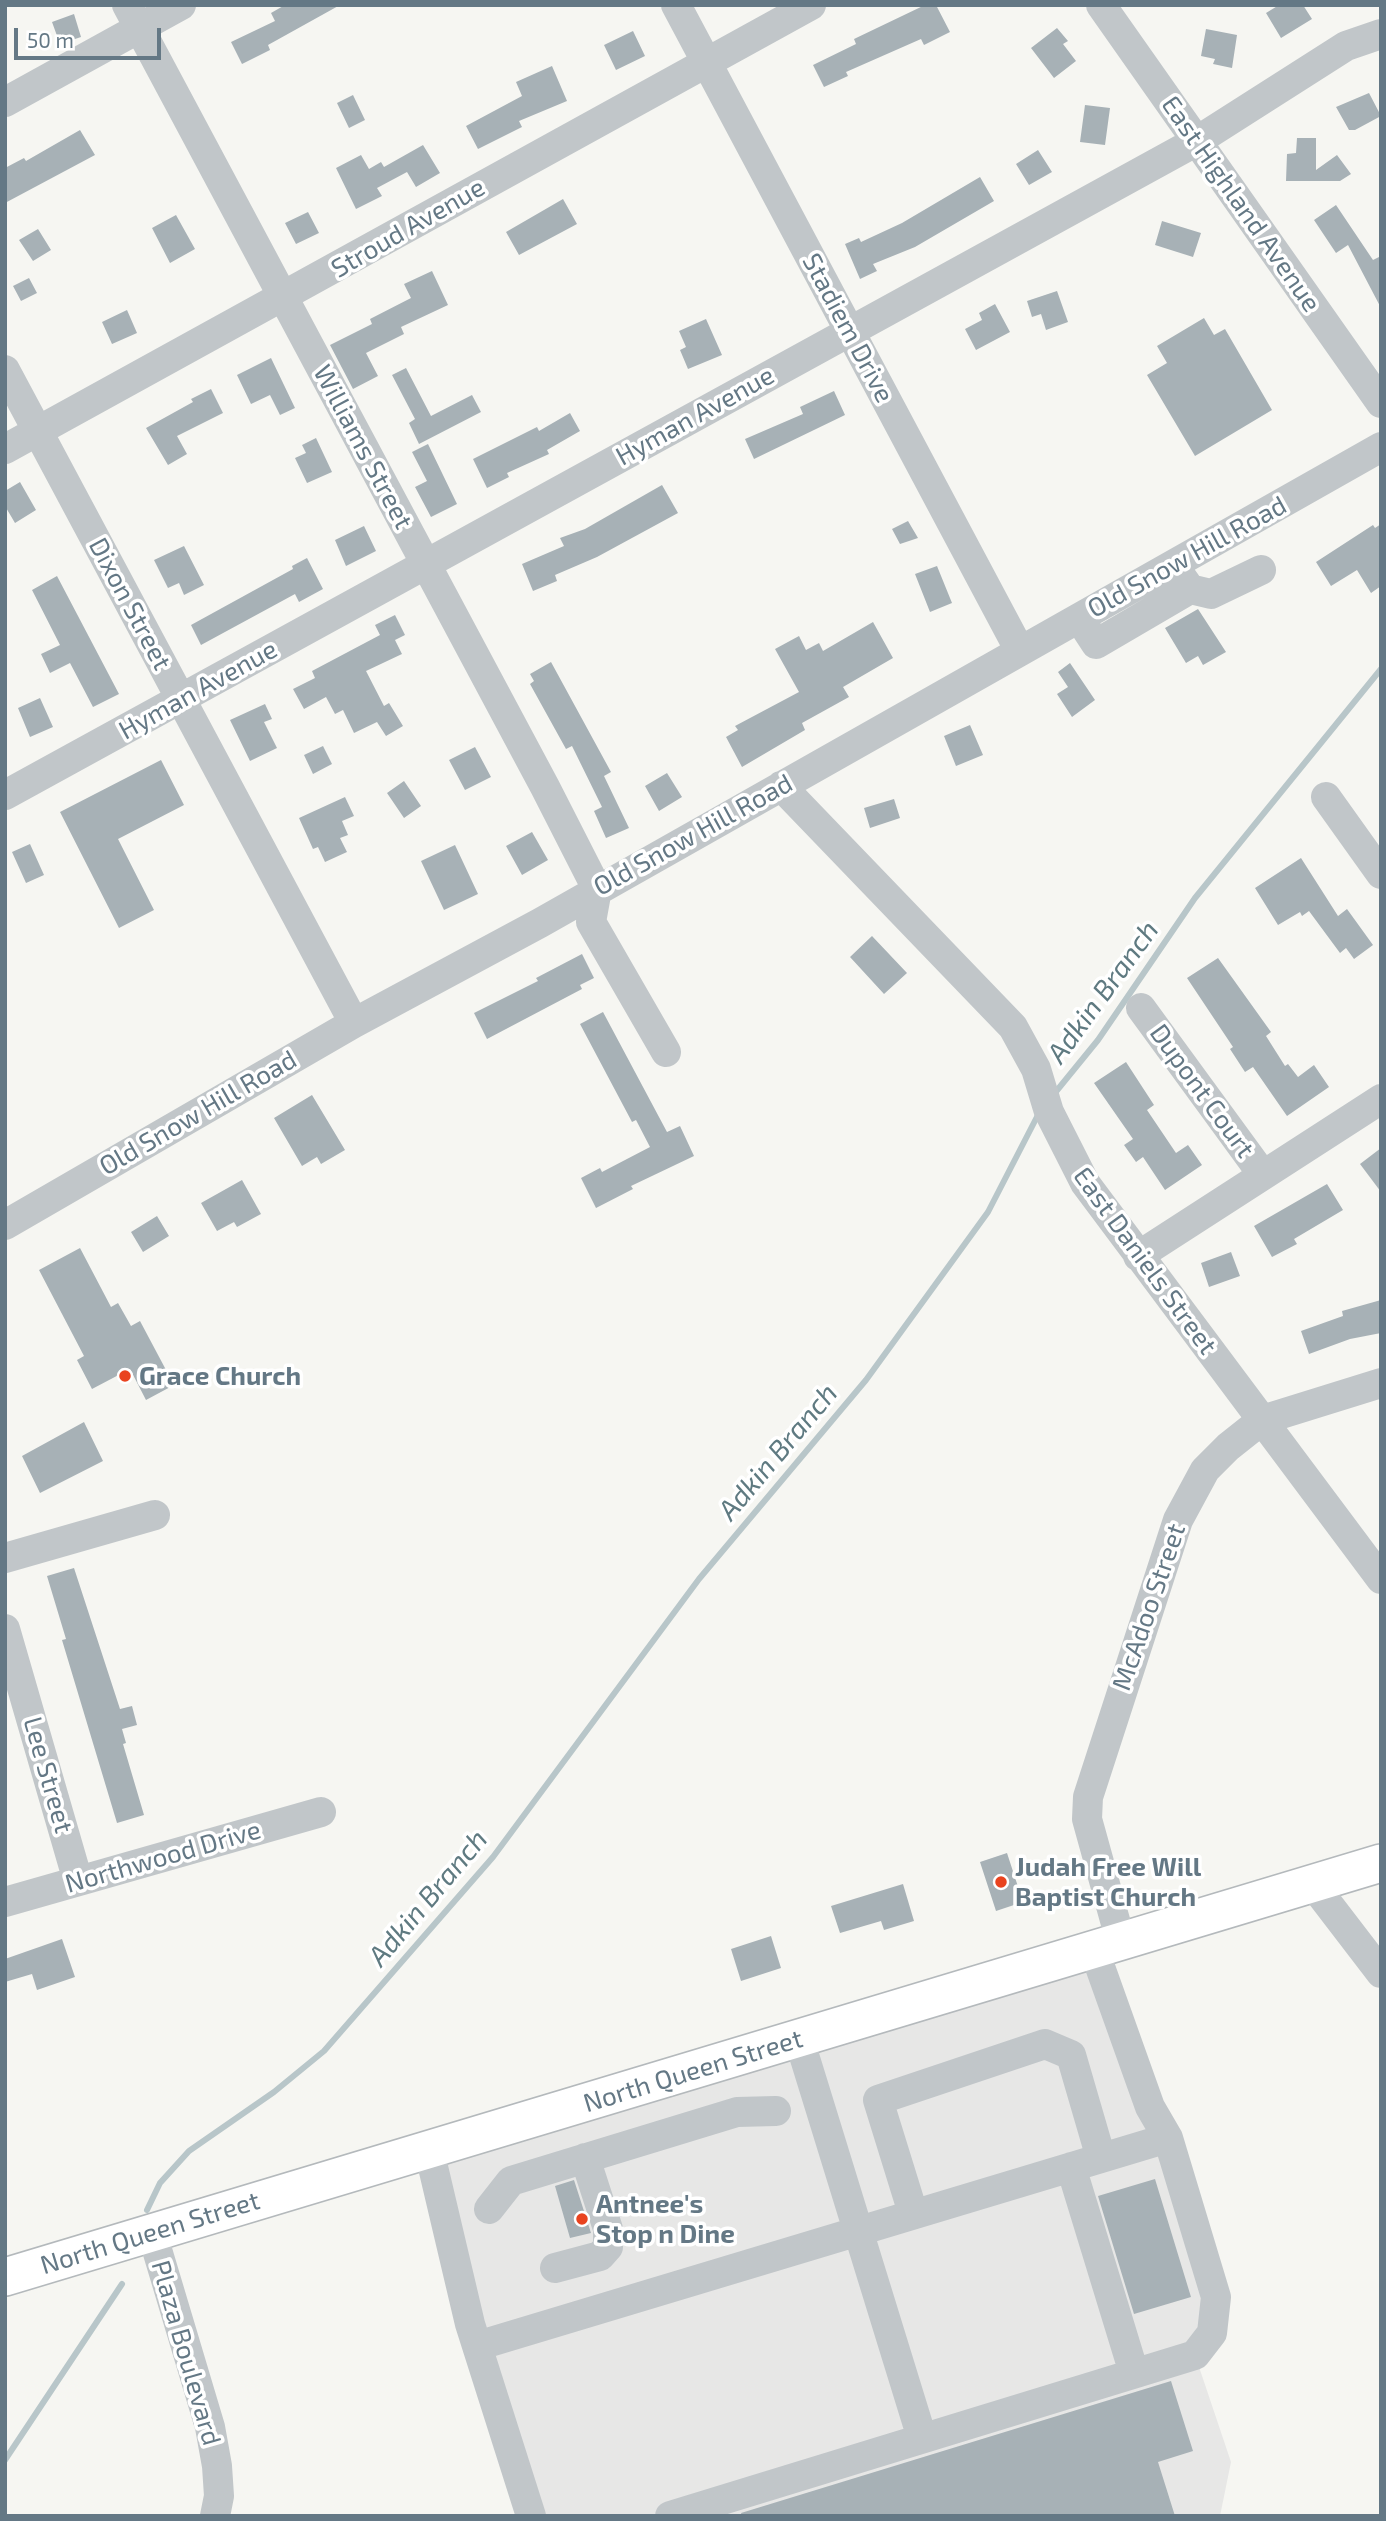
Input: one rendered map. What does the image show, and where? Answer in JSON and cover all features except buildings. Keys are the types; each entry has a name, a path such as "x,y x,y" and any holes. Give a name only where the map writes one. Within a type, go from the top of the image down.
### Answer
{"main road":[{"name":"North Queen Street","path":"5,2277 1381,1863"}],"street":[{"path":"5,102 133,17 181,5"},
{"name":"Stadiem Drive","path":"676,5 1020,651"},
{"name":"Stroud Avenue","path":"5,449 284,299 617,109 811,5"},
{"name":"East Highland Avenue","path":"1101,5 1381,403"},
{"name":"Williams Street","path":"133,17 597,889"},
{"name":"Hyman Avenue","path":"5,795 1197,141 1346,46 1381,34"},
{"name":"Dixon Street","path":"5,370 354,1023"},
{"name":"Old Snow Hill Road","path":"5,1224 354,1023 1079,618 1182,578 1381,447"},
{"path":"1182,578 1211,594 1261,569"},
{"name":"East Daniels Street","path":"781,786 1013,1027 1036,1069 1049,1112 1085,1183 1381,1579"},
{"path":"1326,797 1381,874"},
{"path":"597,889 591,922 666,1052"},
{"name":"Dupont Court","path":"1141,1008 1263,1175"},
{"path":"1138,1256 1381,1099"},
{"name":"McAdoo Street","path":"670,2516 1195,2355 1212,2333 1216,2297 1168,2138 1150,2107 1108,1946 1087,1819 1091,1780 1178,1520 1205,1470 1228,1447 1262,1420 1381,1383"},
{"path":"5,1558 155,1515"},
{"name":"Lee Street","path":"5,1629 78,1881"},
{"name":"Northwood Drive","path":"5,1902 321,1812"},
{"path":"1312,1883 1381,1973"},
{"path":"799,2039 922,2438"},
{"path":"913,2213 878,2100 1045,2044 1071,2055 1101,2158"},
{"path":"489,2208 511,2181 737,2112 776,2111"},
{"path":"477,2346 1168,2138"},
{"path":"429,2150 477,2346 531,2516"},
{"path":"555,2268 600,2256 608,2247 608,2229 585,2158"},
{"path":"1071,2167 1133,2373"},
{"name":"Plaza Boulevard","path":"152,2233 210,2427 219,2496 215,2516"}],"shaded area":[{"path":"1094,1950 1216,2297 1195,2355 1231,2462 1220,2516 531,2516 429,2150"}],"waterway":[{"name":"Adkin Branch","path":"1054,1094 1098,1040 1195,898 1381,669"},
{"name":"Adkin Branch","path":"147,2210 160,2183 189,2151 274,2092 324,2051 493,1857 699,1579 866,1380 988,1212 1040,1111"},
{"name":"Adkin Branch","path":"5,2460 122,2284"}],"place":[{"name":"Grace Church","path":"125,1376"},
{"name":"Judah Free Will Baptist Church","path":"1001,1882"},
{"name":"Antnee's Stop n Dine","path":"582,2219"}]}
